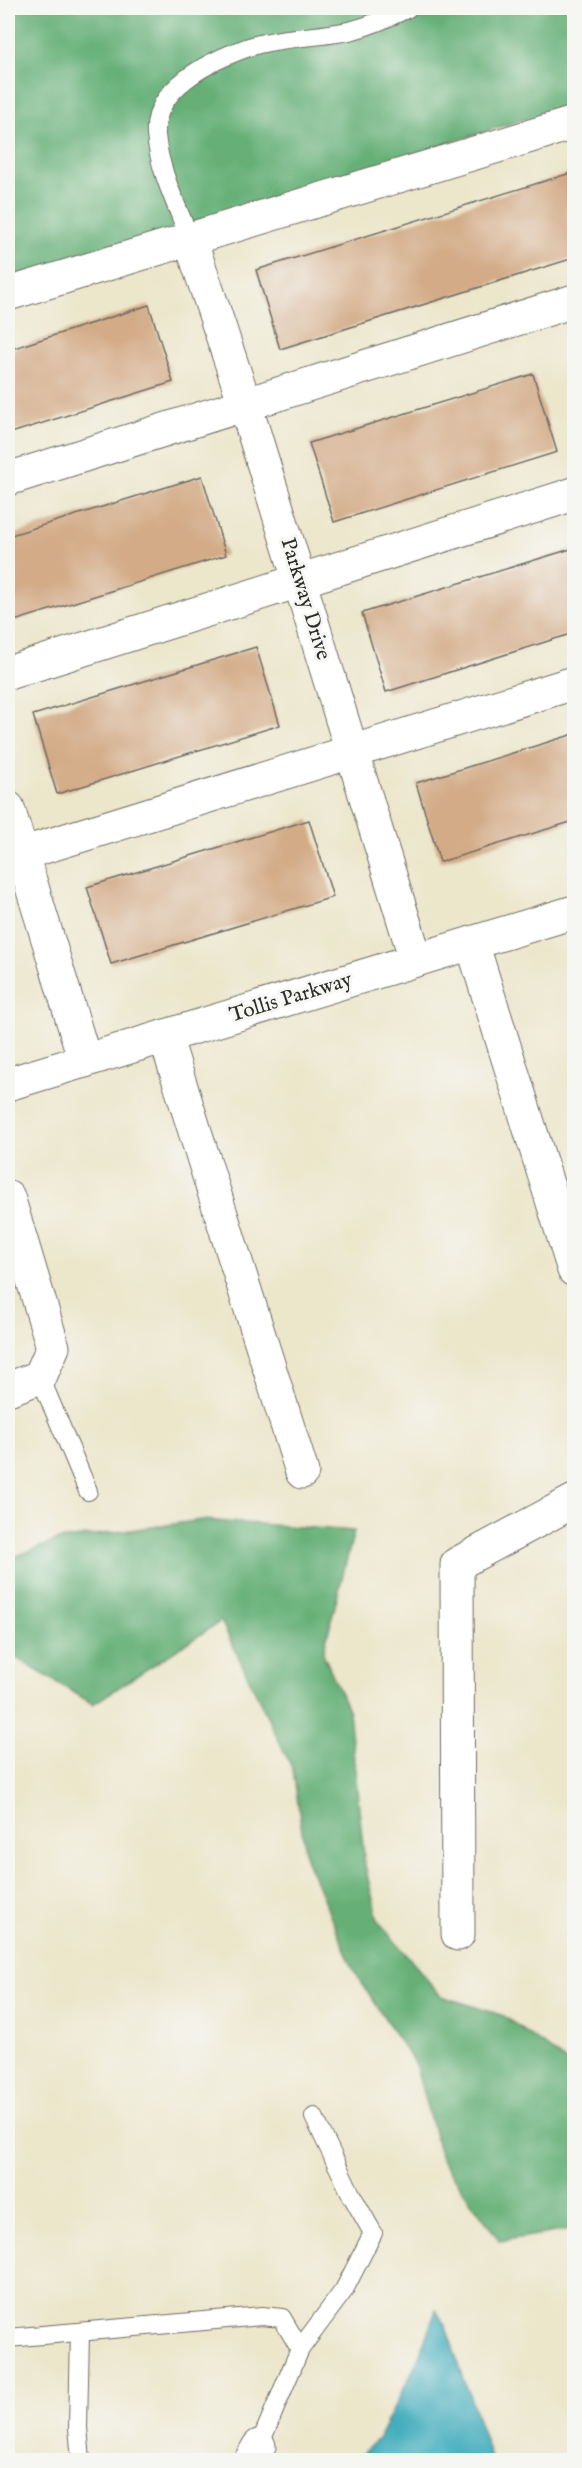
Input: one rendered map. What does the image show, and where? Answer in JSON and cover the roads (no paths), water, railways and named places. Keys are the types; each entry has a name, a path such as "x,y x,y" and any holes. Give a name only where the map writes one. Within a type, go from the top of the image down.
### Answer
{"street":[{"path":"8,294 574,123"},
{"name":"Parkway Drive","path":"190,239 244,404 416,960"},
{"path":"8,479 574,301"},
{"path":"8,673 574,494"},
{"path":"21,854 574,683"},
{"path":"8,808 85,1061"},
{"name":"Tollis Parkway","path":"8,1084 574,912"},
{"path":"472,943 574,1270"},
{"path":"165,1036 302,1472"},
{"path":"8,1197 53,1347 40,1377 8,1389"},
{"path":"458,1934 457,1564 574,1501"}],"lane":[{"path":"190,239 164,171 155,133 164,98 198,70 250,47 352,30 386,19 408,8"},
{"path":"40,1377 88,1491"},
{"path":"255,2453 300,2349 344,2290 373,2233 352,2196 314,2117"},
{"path":"8,2338 262,2316 282,2318 300,2349"},
{"path":"80,2332 78,2428 81,2460"}],"water":[{"path":"436,2310 446,2327 492,2460 355,2460 378,2439 416,2364"}]}
